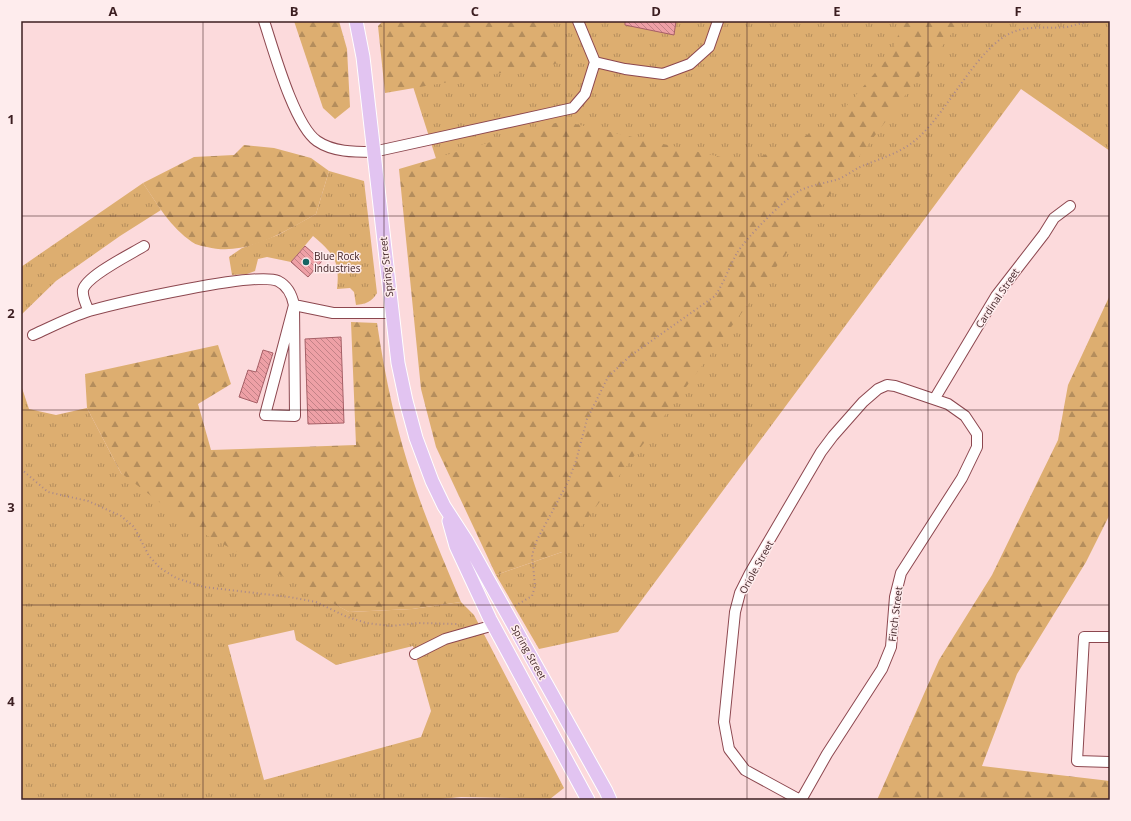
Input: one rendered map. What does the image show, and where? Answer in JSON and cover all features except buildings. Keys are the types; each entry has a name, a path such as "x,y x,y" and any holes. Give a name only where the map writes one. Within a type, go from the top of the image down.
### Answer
{"main road":[{"name":"Spring Street","path":"356,21 363,57 391,313 406,401 416,438 432,481 444,506 466,540 506,610 610,800"},
{"name":"Spring Street","path":"444,506 456,546 494,625 588,800"}],"street":[{"path":"264,21 284,83 302,122 316,140 330,148 355,152 374,152 573,108 585,94 595,62 578,21"},
{"path":"595,62 625,69 663,74 690,64 709,47 718,21"},
{"name":"Cardinal Street","path":"935,398 996,296 1044,234 1054,218 1070,206"},
{"path":"89,311 84,300 83,290 89,280 144,246"},
{"path":"33,335 89,311 197,287 260,280 277,281 289,290 294,305 294,416 265,415 294,305"},
{"path":"294,305 333,313 391,313"},
{"name":"Oriole Street","path":"800,800 745,770 729,749 724,722 735,612 740,593 821,452 863,402 878,389 887,385 935,398"},
{"name":"Finch Street","path":"800,800 831,748 882,669 891,647 895,597 902,573 912,553 962,478 977,447 977,434 965,416 948,404 935,398"},
{"path":"415,654 445,639 494,625"},
{"path":"1110,637 1084,636 1077,761 1110,762"}],"path":[{"path":"506,610 532,596 535,586 532,555 537,540 568,482 576,461 587,419 608,377 630,356 715,296 721,287 737,253 746,240 792,196 802,189 838,179 859,168 887,157 902,150 920,137 986,53 1000,39 1025,28 1066,27 1096,21"},
{"path":"1106,21 1110,22"},
{"path":"21,470 48,492 88,501 121,516 134,527 149,556 160,568 176,578 204,587 289,597 316,602 345,616 366,622 391,626 418,623 463,624"}],"green space":[{"path":"294,21 339,21 347,49 350,107 335,119 323,108"},
{"path":"383,21 536,21 564,43 560,63 385,93 378,26"},
{"path":"392,21 1110,21 1110,151 1021,89 618,632 539,649 496,575 562,552"},
{"path":"903,21 961,21 562,552 496,575 436,447 421,389 399,169 562,121 747,163 832,123 892,53"},
{"path":"244,145 274,148 311,158 329,171 316,214 277,235 250,246 236,249 221,249 197,245 177,230 143,183 194,157 234,155"},
{"path":"329,171 364,181 377,293 373,299 356,305 354,292 350,288 337,289 338,279 334,259 331,253 313,236 291,262 267,257 258,259 255,271 247,274 232,275 229,257 242,248 278,235 316,214"},
{"path":"143,183 161,210 120,236 56,281 21,315 21,267"},
{"path":"1110,295 1110,514 1086,562 1017,674 982,766 1110,781 1110,800 877,800 939,660 992,575 1058,440 1068,385"},
{"path":"351,322 377,323 392,405 409,466 431,530 461,602 412,609 349,612 195,529 121,473 87,408 85,374 218,345 231,384 198,404 211,450 356,445"},
{"path":"21,385 29,409 56,415 87,408 121,473 303,586 349,612 412,609 461,602 474,615 564,788 550,799 461,797 430,800 21,800","holes":["294,630 296,640 336,665 413,646 431,711 421,737 264,780 228,645"]}],"place":[{"name":"Blue Rock Industries","path":"306,262"}]}
